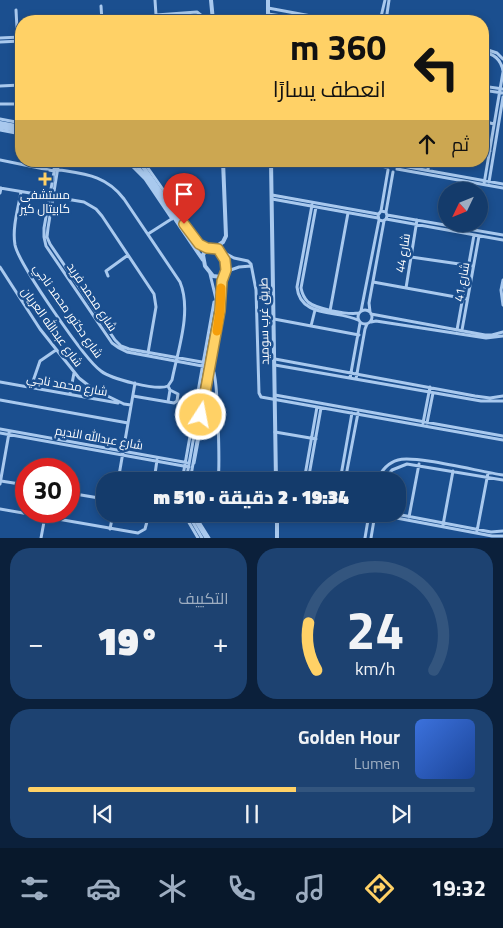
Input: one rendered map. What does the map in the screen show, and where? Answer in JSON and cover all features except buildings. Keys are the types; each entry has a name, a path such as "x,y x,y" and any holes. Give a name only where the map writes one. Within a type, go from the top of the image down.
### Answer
{"street":[{"path":"154,0 156,15 197,12 201,15"},
{"path":"211,0 212,15"},
{"path":"268,0 268,14 276,15"},
{"path":"381,15 385,0"},
{"path":"387,15 389,0"},
{"path":"101,6 102,15"},
{"path":"268,8 295,15"},
{"path":"16,10 17,15"},
{"path":"0,40 15,39"},
{"path":"489,50 497,53 503,59"},
{"path":"489,54 499,60 503,72 502,92 489,166"},
{"path":"0,86 15,86"},
{"path":"489,88 502,92"},
{"path":"489,91 502,92"},
{"path":"489,159 494,124 502,92"},
{"path":"0,104 15,104"},
{"path":"0,119 15,122"},
{"path":"489,123 494,124"},
{"path":"0,127 15,129"},
{"path":"0,160 15,163"},
{"path":"38,167 91,176 107,182 122,196 177,277 184,293 185,316 169,388 168,402"},
{"name":"شارع محمد فريد","path":"56,167 44,228 44,238 115,340 124,347 148,354 209,366"},
{"path":"133,167 147,180"},
{"path":"137,167 195,239 207,248 216,248 234,258 249,261 256,290 259,393 263,397 275,397 352,412"},
{"path":"143,167 168,199"},
{"path":"147,167 168,199 175,216 210,273 220,311 215,346 209,366 190,465"},
{"path":"216,248 223,242 226,236 223,167"},
{"name":"طريق غرب سوميد","path":"271,167 276,472"},
{"path":"379,167 393,172"},
{"path":"350,378 359,335 360,312 382,215 396,167"},
{"path":"407,167 481,182"},
{"path":"409,167 482,182"},
{"path":"486,182 488,167"},
{"path":"486,182 489,167"},
{"path":"356,379 365,329 369,323 371,313 369,303 385,220 382,215 387,169"},
{"path":"488,183 503,184"},
{"path":"488,184 503,188"},
{"path":"0,193 0,188 84,202 96,209 156,298 148,354"},
{"name":"شارع دكتور محمد ناجي","path":"21,192 14,231 15,245 20,258 92,362 101,371 110,376 135,383 169,388"},
{"path":"272,197 417,220 503,240"},
{"path":"314,205 348,213 382,215"},
{"path":"314,205 297,287 304,304 315,310 349,313 366,310 371,313 491,338 503,336"},
{"path":"330,311 348,213"},
{"path":"382,215 385,220 416,226 477,234 503,235"},
{"path":"148,234 175,216"},
{"name":"شارع 44","path":"406,288 417,220"},
{"name":"شارع 41","path":"459,331 462,298 477,234"},
{"name":"شارع 41","path":"459,331 473,266 477,234"},
{"path":"306,246 301,288 304,297 311,304 359,322 369,323 376,321 489,335 503,332"},
{"path":"203,260 204,250 207,248"},
{"path":"189,472 224,273 225,260 216,248"},
{"path":"108,276 106,271 128,255"},
{"path":"411,257 473,266"},
{"path":"210,273 217,278 221,278 224,273 239,267 251,266"},
{"name":"شارع عبدالله العريان","path":"0,267 36,323 74,372 86,384 124,404"},
{"path":"503,280 501,290 503,305"},
{"path":"374,282 467,298"},
{"path":"311,326 315,310"},
{"path":"274,319 359,335"},
{"path":"31,387 40,361 56,350"},
{"path":"275,359 482,397 503,396"},
{"path":"275,365 487,402 503,401"},
{"path":"209,366 215,373 218,472"},
{"path":"70,394 74,372"},
{"name":"شارع محمد ناجي","path":"0,382 131,405"},
{"path":"120,472 135,383"},
{"path":"133,396 174,403 177,401 177,393 169,388"},
{"path":"425,424 432,388"},
{"path":"275,397 319,407 503,436"},
{"path":"0,400 128,423"},
{"path":"309,462 316,439 319,407"},
{"path":"342,472 352,412"},
{"path":"347,472 358,413"},
{"path":"425,424 503,440"},
{"path":"307,472 312,438 316,426"},
{"name":"شارع عبدالله النديم","path":"0,431 190,465"},
{"path":"9,432 0,482 15,484"},
{"path":"275,432 316,439"},
{"path":"382,472 388,465 398,460 410,458 503,475"},
{"path":"156,472 158,459"},
{"path":"409,518 420,460"},
{"path":"440,469 441,464"},
{"path":"390,472 402,465 419,465 503,480"},
{"path":"443,525 453,471"},
{"path":"477,531 488,473"},
{"path":"80,495 96,498"},
{"path":"0,509 15,512"},
{"path":"406,518 477,531 503,531"},
{"path":"110,529 111,522"},
{"path":"78,523 141,533 147,522"},
{"path":"191,522 200,538"},
{"path":"198,522 208,538"},
{"path":"277,522 277,538"},
{"path":"365,538 368,522"},
{"path":"371,538 374,522"},
{"path":"41,538 44,523"},
{"path":"477,531 496,537 503,536"}],"slow traffic":[{"path":"217,331 221,288"}],"place":[{"name":"مستشفى كابيتال كير","path":"45,179"}],"route":[{"path":"184,224 199,244 207,248 218,249 224,256 226,265 220,293 220,311 201,415"}]}
